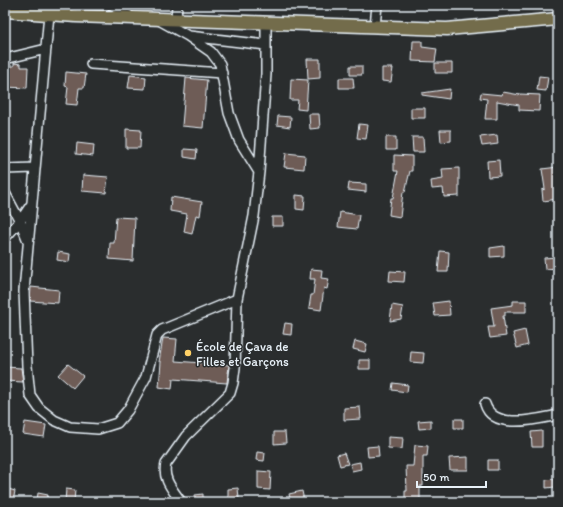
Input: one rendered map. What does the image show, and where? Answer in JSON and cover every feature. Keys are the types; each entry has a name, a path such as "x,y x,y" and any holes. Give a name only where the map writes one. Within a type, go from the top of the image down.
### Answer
{"main road":[{"path":"5,11 50,14 77,10 132,17 447,29 558,19"}],"street":[{"path":"112,5 132,17"},
{"path":"176,19 177,5"},
{"path":"375,26 377,5"},
{"path":"50,14 24,291 27,366 30,395 39,408 54,420 70,427 98,429 117,423 128,410 146,377 157,335 162,330 237,299"},
{"path":"156,18 188,36 211,52 220,64 229,113 239,140 259,172"},
{"path":"181,502 168,483 165,469 166,464 186,436 230,394 235,368 237,299 254,216 259,172 266,74 266,22"},
{"path":"188,36 266,45"},
{"path":"5,59 46,49"},
{"path":"92,64 222,73"},
{"path":"5,168 35,168"},
{"path":"5,193 20,222 28,242"},
{"path":"5,238 20,222 32,202"},
{"path":"485,404 487,411 495,417 506,421 534,419 558,415"}],"building":[{"path":"413,41 422,41 422,47 437,49 435,62 412,61"},
{"path":"307,59 320,59 320,78 308,79"},
{"path":"14,63 21,64 21,67 28,67 27,88 5,87 5,66 14,66"},
{"path":"435,63 452,63 452,73 435,73"},
{"path":"350,66 362,66 362,75 350,75"},
{"path":"382,68 393,68 391,82 382,81"},
{"path":"66,72 86,74 84,88 79,88 77,105 66,104 68,87 65,86"},
{"path":"130,75 146,77 145,89 128,88"},
{"path":"539,76 548,77 546,91 537,90"},
{"path":"186,78 207,80 203,128 182,126"},
{"path":"339,78 353,78 354,88 339,88"},
{"path":"291,79 308,80 306,110 297,109 298,100 290,100"},
{"path":"450,89 449,99 422,95 422,93"},
{"path":"503,92 520,95 540,95 539,111 519,110 519,105 497,101 497,119 485,119 487,99 480,98 481,93 502,95"},
{"path":"411,108 425,108 425,118 411,118"},
{"path":"309,114 319,114 320,128 310,129"},
{"path":"278,116 291,117 290,127 277,125"},
{"path":"359,124 368,125 366,139 357,138"},
{"path":"126,129 141,130 140,148 126,148"},
{"path":"440,130 451,130 451,141 441,142"},
{"path":"497,135 498,144 482,146 480,137"},
{"path":"386,137 396,137 396,150 386,150"},
{"path":"412,137 423,137 424,152 413,152"},
{"path":"77,143 94,145 93,156 76,154"},
{"path":"184,149 197,150 196,159 184,157"},
{"path":"286,153 305,155 304,169 284,167"},
{"path":"394,155 412,156 412,171 410,171 405,192 403,192 400,217 389,215 391,198 393,198 398,171 394,171"},
{"path":"499,160 500,176 488,177 487,161"},
{"path":"558,167 558,177 556,177 558,199 543,201 542,190 545,189 542,169"},
{"path":"459,168 459,196 444,197 443,188 432,189 431,181 443,179 442,169"},
{"path":"83,175 108,177 106,193 82,191"},
{"path":"349,183 366,184 366,192 348,190"},
{"path":"296,195 305,196 304,210 296,209"},
{"path":"171,197 202,202 200,216 196,215 192,234 184,232 187,214 170,211"},
{"path":"340,212 359,215 357,229 338,227"},
{"path":"116,217 135,218 133,261 109,259 110,243 114,243"},
{"path":"272,217 283,217 283,226 272,226"},
{"path":"504,246 504,256 490,257 490,248"},
{"path":"440,251 449,252 448,272 438,272"},
{"path":"58,252 70,254 69,262 57,260"},
{"path":"556,257 557,268 545,269 544,258"},
{"path":"311,269 322,270 321,278 329,279 327,289 324,288 321,310 309,308 311,295 313,295 315,279 310,279"},
{"path":"390,271 405,272 404,282 389,281"},
{"path":"31,287 59,290 58,303 30,301"},
{"path":"449,301 450,315 435,316 433,303"},
{"path":"513,301 526,301 526,312 505,312 505,316 503,316 506,336 490,338 488,327 494,327 491,308 513,305"},
{"path":"392,305 403,307 401,319 390,321"},
{"path":"285,323 292,324 291,335 283,334"},
{"path":"525,330 528,345 517,348 513,333"},
{"path":"163,338 177,339 175,361 229,365 227,383 173,379 172,389 159,387 161,362 159,362"},
{"path":"355,341 367,344 365,352 353,349"},
{"path":"411,352 424,353 423,363 410,362"},
{"path":"359,360 370,360 370,369 359,369"},
{"path":"68,364 83,376 73,388 58,375"},
{"path":"5,367 21,368 23,382 5,381"},
{"path":"393,383 408,385 407,392 392,390"},
{"path":"360,407 361,419 344,420 344,408"},
{"path":"454,419 463,419 463,428 454,428"},
{"path":"431,420 431,428 419,429 418,421"},
{"path":"25,422 46,425 44,437 23,434"},
{"path":"542,431 542,447 532,447 531,432"},
{"path":"274,432 285,432 286,443 274,444"},
{"path":"388,437 403,438 402,449 388,448"},
{"path":"415,445 428,446 427,456 423,456 423,486 420,486 420,500 405,500 405,491 407,491 406,466 413,466"},
{"path":"378,446 379,456 368,457 367,447"},
{"path":"257,452 265,453 264,461 256,460"},
{"path":"344,453 348,464 340,466 337,455"},
{"path":"468,457 468,470 450,470 449,458"},
{"path":"488,460 498,460 498,470 488,470"},
{"path":"360,462 361,469 352,471 350,464"},
{"path":"258,471 271,472 270,490 258,489"},
{"path":"554,479 555,487 546,488 546,480"},
{"path":"5,488 15,491 13,502 5,502"},
{"path":"238,488 239,499 228,499 228,489"},
{"path":"66,489 75,490 74,502 65,502"},
{"path":"302,491 304,501 291,502 289,494"},
{"path":"38,493 48,495 46,502 37,500"},
{"path":"203,494 203,502 195,502 195,495"}],"place":[{"name":"École de Çava de Filles et Garçons","path":"188,353"}]}
